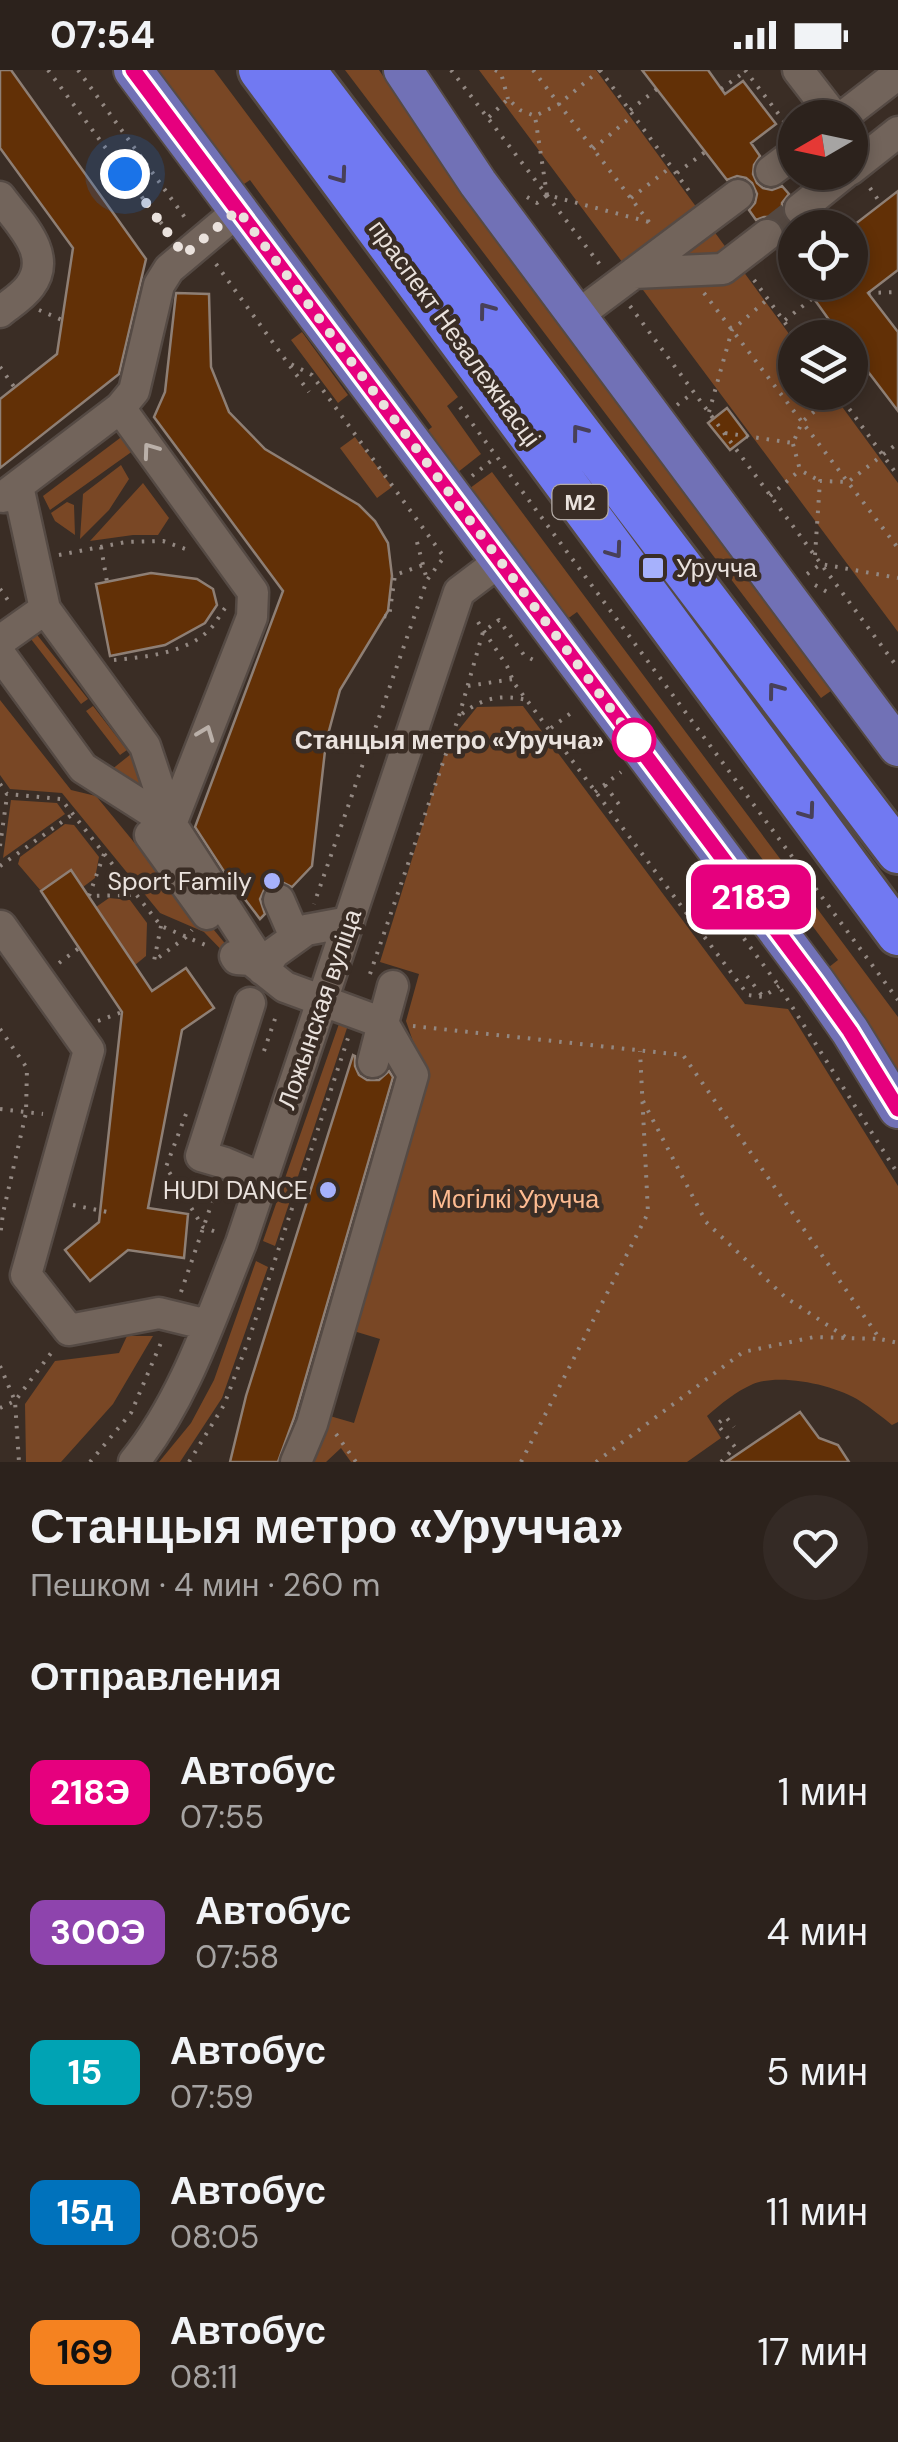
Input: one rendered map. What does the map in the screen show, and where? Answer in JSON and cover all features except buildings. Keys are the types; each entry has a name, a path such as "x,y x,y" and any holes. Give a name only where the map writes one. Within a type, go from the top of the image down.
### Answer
{"highway":[{"path":"245,70 307,87"},
{"name":"праспект Незалежнасці","path":"260,70 307,87 898,852"},
{"name":"праспект Незалежнасці","path":"307,87 898,934"}],"main road":[{"path":"133,70 815,982 898,1109"},
{"path":"402,70 478,183 894,731"}],"street":[{"path":"798,70 823,100"},
{"path":"863,100 898,74"},
{"path":"868,155 898,132"},
{"path":"800,209 824,190"},
{"path":"578,315 625,280 677,259 738,196"},
{"path":"0,197 39,255 36,278 28,290 0,312"},
{"path":"238,210 192,248 159,285 134,391 120,408 9,492 34,560 45,609 144,746 160,830 238,960 255,960 274,953 306,930 349,922"},
{"path":"677,259 723,269 767,235"},
{"path":"120,408 253,592 252,617 160,830"},
{"name":"Ложынская вуліца","path":"134,1462 168,1414 241,1242 459,592 500,561"},
{"path":"0,642 45,609"},
{"path":"0,654 83,768 160,830"},
{"path":"279,900 296,938"},
{"path":"1,926 89,1050 26,1275 69,1330 159,1313 208,1325"},
{"path":"255,960 285,988 369,1018 412,1075 312,1424 296,1462"},
{"path":"373,1062 369,1018 394,986"},
{"path":"250,1004 200,1156 226,1162 261,1178"}],"path":[{"path":"48,70 309,392"},
{"path":"78,70 192,228 192,248"},
{"path":"441,76 450,70 547,195 625,280 694,393 898,668"},
{"path":"495,70 502,71 508,100 536,116 559,104 600,70"},
{"path":"533,70 898,548"},
{"path":"721,88 746,70 778,136"},
{"path":"593,149 657,89"},
{"path":"488,117 508,100"},
{"path":"536,116 547,195"},
{"path":"676,173 705,152"},
{"path":"630,198 671,167"},
{"path":"527,198 538,203 547,195"},
{"path":"547,195 649,222"},
{"path":"868,293 898,292"},
{"path":"709,412 732,330 768,298"},
{"path":"784,320 810,300"},
{"path":"287,362 312,375 444,557 438,566"},
{"path":"0,367 15,388"},
{"path":"676,392 675,406 694,393"},
{"path":"460,407 898,1000"},
{"path":"816,410 802,422 792,444 800,470 820,481 848,482 898,443"},
{"path":"850,410 898,476"},
{"path":"725,433 792,444"},
{"path":"472,476 497,456"},
{"path":"770,496 800,470"},
{"path":"815,555 820,481"},
{"path":"34,560 126,542 163,541 195,552"},
{"path":"417,542 428,580"},
{"path":"101,546 107,582"},
{"path":"827,592 803,578 821,564 898,578"},
{"path":"384,616 389,616 395,575 423,565"},
{"path":"84,664 142,658 182,647 210,630 226,606 224,594"},
{"path":"189,1462 224,1405 369,1018 483,632 499,620 524,654 541,664"},
{"path":"483,632 512,680 748,995 763,997 778,986 898,1174"},
{"path":"468,686 512,680"},
{"path":"459,716 488,698 527,700"},
{"path":"550,729 574,710"},
{"path":"596,792 621,772"},
{"path":"0,784 7,794 0,846"},
{"path":"605,785 623,810"},
{"path":"7,794 61,798 152,912"},
{"path":"0,866 73,814"},
{"path":"104,854 88,896 137,895"},
{"path":"161,926 154,961 186,936"},
{"path":"748,976 763,997"},
{"path":"369,1018 683,1056 880,1339"},
{"path":"0,1029 27,1068 26,1114 2,1213 0,1237"},
{"path":"522,1462 648,1213 640,1051"},
{"path":"642,1098 706,1222 785,1297 848,1338"},
{"path":"0,1109 73,1115"},
{"path":"48,1200 112,1213"},
{"path":"0,1408 15,1402 69,1330"},
{"path":"596,1462 743,1352 814,1337 898,1342"},
{"path":"0,1366 15,1402 18,1462"},
{"path":"721,1462 735,1447 718,1424 726,1416 734,1427"},
{"path":"312,1424 338,1434 356,1462"}],"green space":[{"path":"146,70 214,70 458,397 447,406 481,454 453,476 421,436 432,427 250,180 238,188"},
{"path":"345,70 379,70 835,688 821,698"},
{"path":"479,70 596,70 779,320 778,410 844,410 898,483 898,632"},
{"path":"302,332 348,395 338,403 291,340"},
{"path":"128,432 137,448 50,510 43,496"},
{"path":"355,437 392,487 377,498 340,448"},
{"path":"121,465 129,479 109,510 80,539 83,494"},
{"path":"492,472 898,1017 898,1079 824,971 838,960 577,612 563,622 466,491"},
{"path":"143,483 169,518 158,535 90,541"},
{"path":"67,502 74,505 75,535 55,521 51,513"},
{"path":"30,626 88,699 81,704 24,630"},
{"path":"0,700 71,790 96,796 193,914 200,913 237,958 239,968 204,932 160,913 62,793 10,789 0,775"},
{"path":"93,706 127,750 120,755 86,711"},
{"name":"Могілкі Уручча","path":"523,706 745,1004 788,1009 898,1186 898,1422 892,1425 860,1401 837,1390 808,1382 778,1380 746,1387 707,1416 721,1438 687,1462 351,1462 341,1448 326,1462 309,1462 323,1414 354,1423 380,1339 347,1329 418,1056 406,1021 419,974 380,962 448,743 477,707"},
{"path":"131,754 148,776 139,790 111,770"},
{"path":"11,800 57,803 65,814 3,858"},
{"path":"65,824 74,825 99,857 95,878 83,887 71,871 41,891 18,864 20,857"},
{"path":"109,898 130,900 147,923 146,956 135,965 96,907"},
{"path":"341,1018 349,1022 275,1246 263,1241"},
{"path":"256,1261 268,1267 222,1398 180,1462 159,1462 191,1423 214,1380"},
{"path":"127,1336 153,1336 113,1404 61,1462 26,1462 25,1404 55,1361 119,1353"}],"tunnel":[{"path":"767,235 800,209"}],"bus line":[{"name":"218Э","path":"133,70 815,982 898,1109"}],"place":[{"name":"Уручча","path":"653,568"},
{"name":"Станцыя метро «Уручча»","path":"634,740"},
{"name":"Sport Family","path":"272,881"},
{"name":"HUDI DANCE","path":"328,1190"}],"route":[{"path":"125,174 184,255 238,210 634,740"}]}
